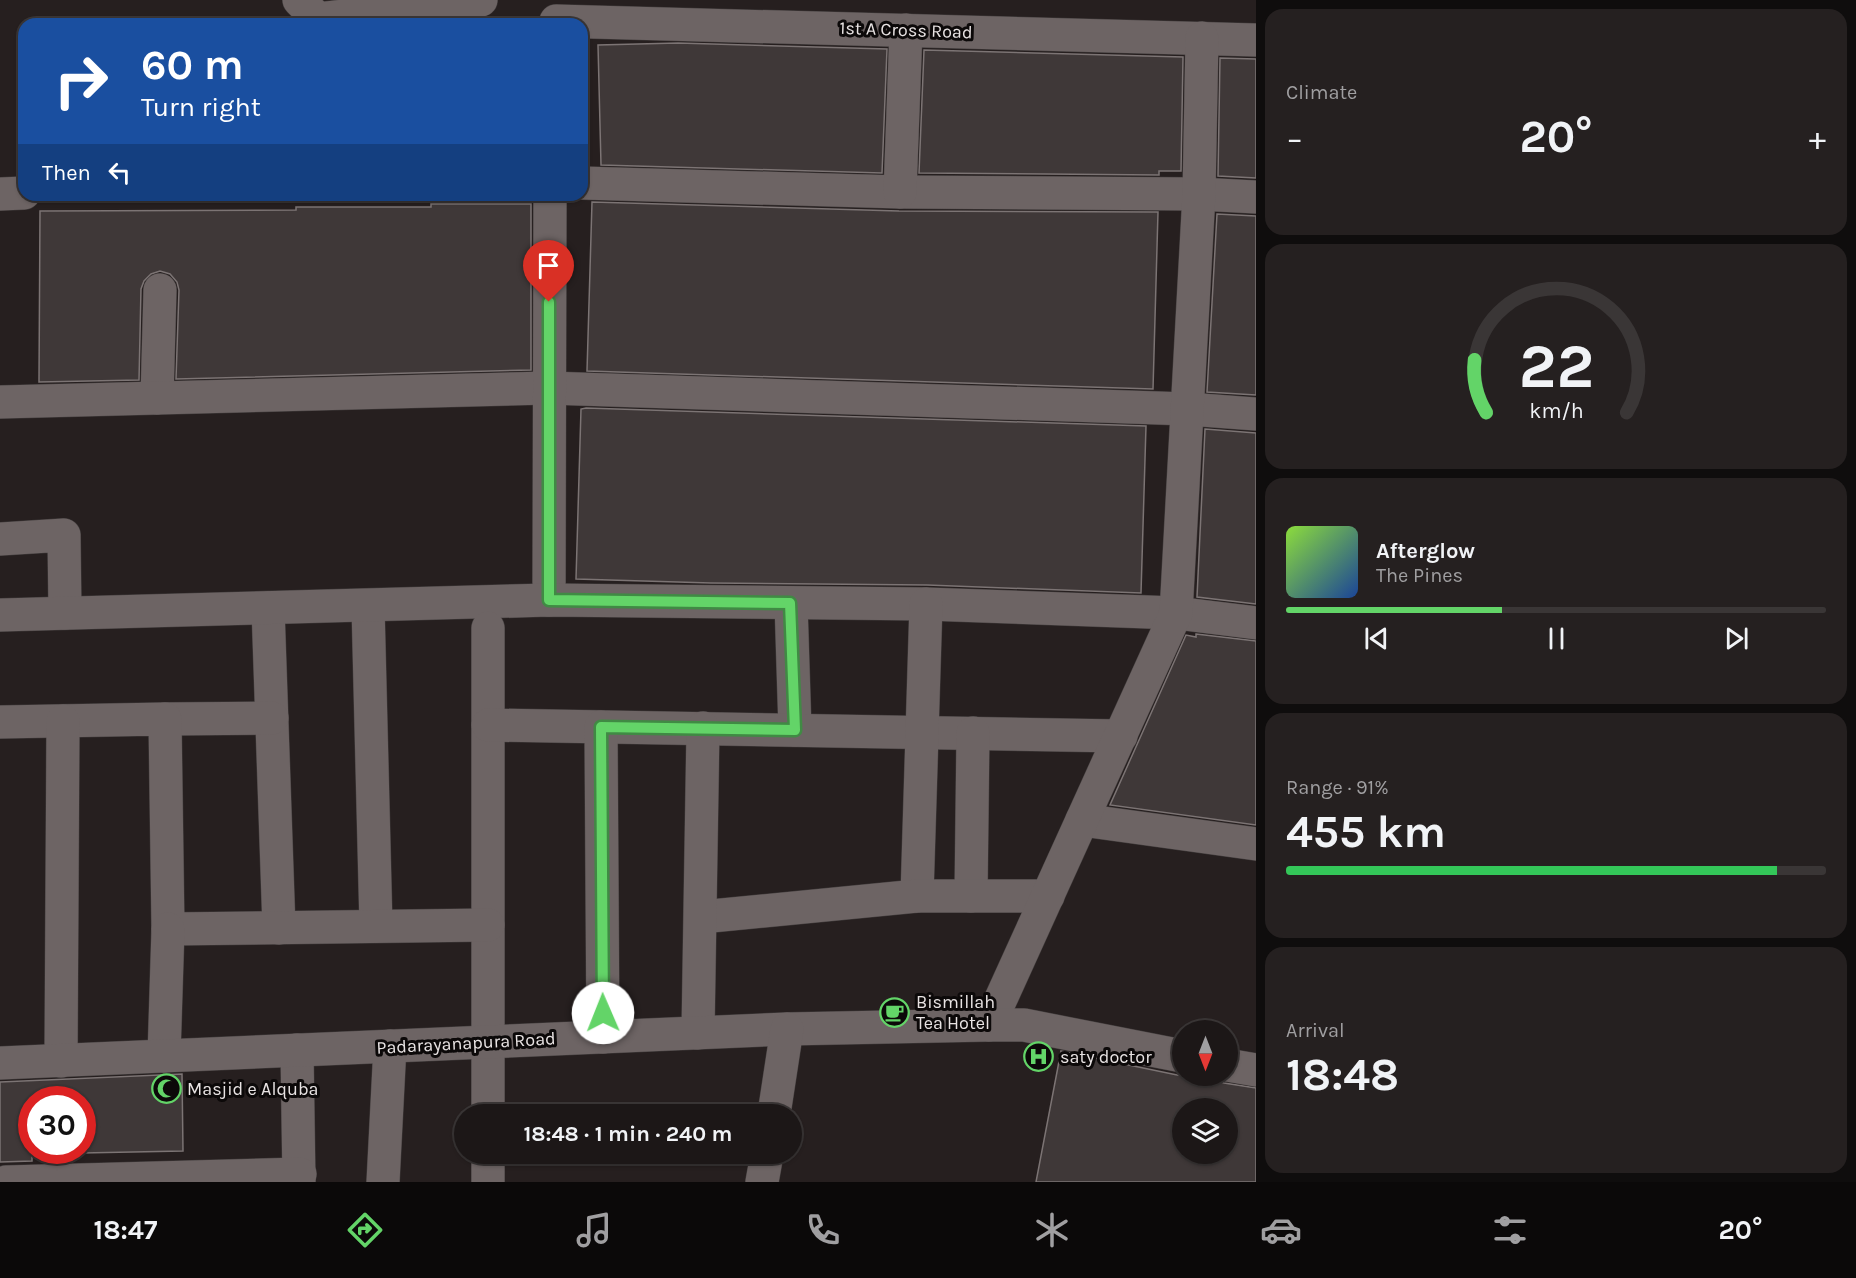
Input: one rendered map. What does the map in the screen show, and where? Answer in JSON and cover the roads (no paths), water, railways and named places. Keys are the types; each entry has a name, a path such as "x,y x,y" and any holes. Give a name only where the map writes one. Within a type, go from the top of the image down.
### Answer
{"street":[{"path":"299,0 317,18"},
{"path":"327,18 481,0"},
{"name":"1st A Cross Road","path":"556,15 906,30 1256,39"},
{"path":"900,192 906,30"},
{"path":"989,1025 1176,613 1199,194 1202,38"},
{"path":"588,183 900,192 1199,194 1256,197"},
{"path":"0,194 18,193"},
{"path":"549,600 550,201"},
{"path":"157,398 160,290"},
{"path":"0,402 548,388 1188,409 1256,414"},
{"path":"0,539 64,535 65,613"},
{"path":"0,615 549,600 926,604 1176,613 1256,623"},
{"path":"790,603 795,730"},
{"path":"917,896 926,604"},
{"path":"368,606 376,926"},
{"path":"268,608 279,928"},
{"path":"488,628 488,1104"},
{"path":"0,722 272,718"},
{"path":"164,1056 168,929 165,719"},
{"path":"61,1061 63,721"},
{"path":"488,725 1120,736"},
{"path":"601,727 603,1036"},
{"path":"698,1033 703,729"},
{"path":"971,896 973,733"},
{"path":"1082,820 1256,844"},
{"path":"701,917 917,896 1048,896"},
{"path":"168,929 488,925"},
{"name":"Padarayanapura Road","path":"0,1063 603,1036 989,1025 1024,1025 1172,1054"},
{"path":"776,1104 787,1029"},
{"path":"384,1182 390,1046"},
{"path":"6,1182 299,1178 297,1050"},
{"path":"1238,1067 1256,1070"},
{"path":"488,1164 488,1182"},
{"path":"762,1182 765,1164"}],"place":[{"name":"Bismillah Tea Hotel","path":"895,1012"},
{"name":"saty doctor","path":"1039,1057"},
{"name":"Masjid e Alquba","path":"166,1089"}]}
